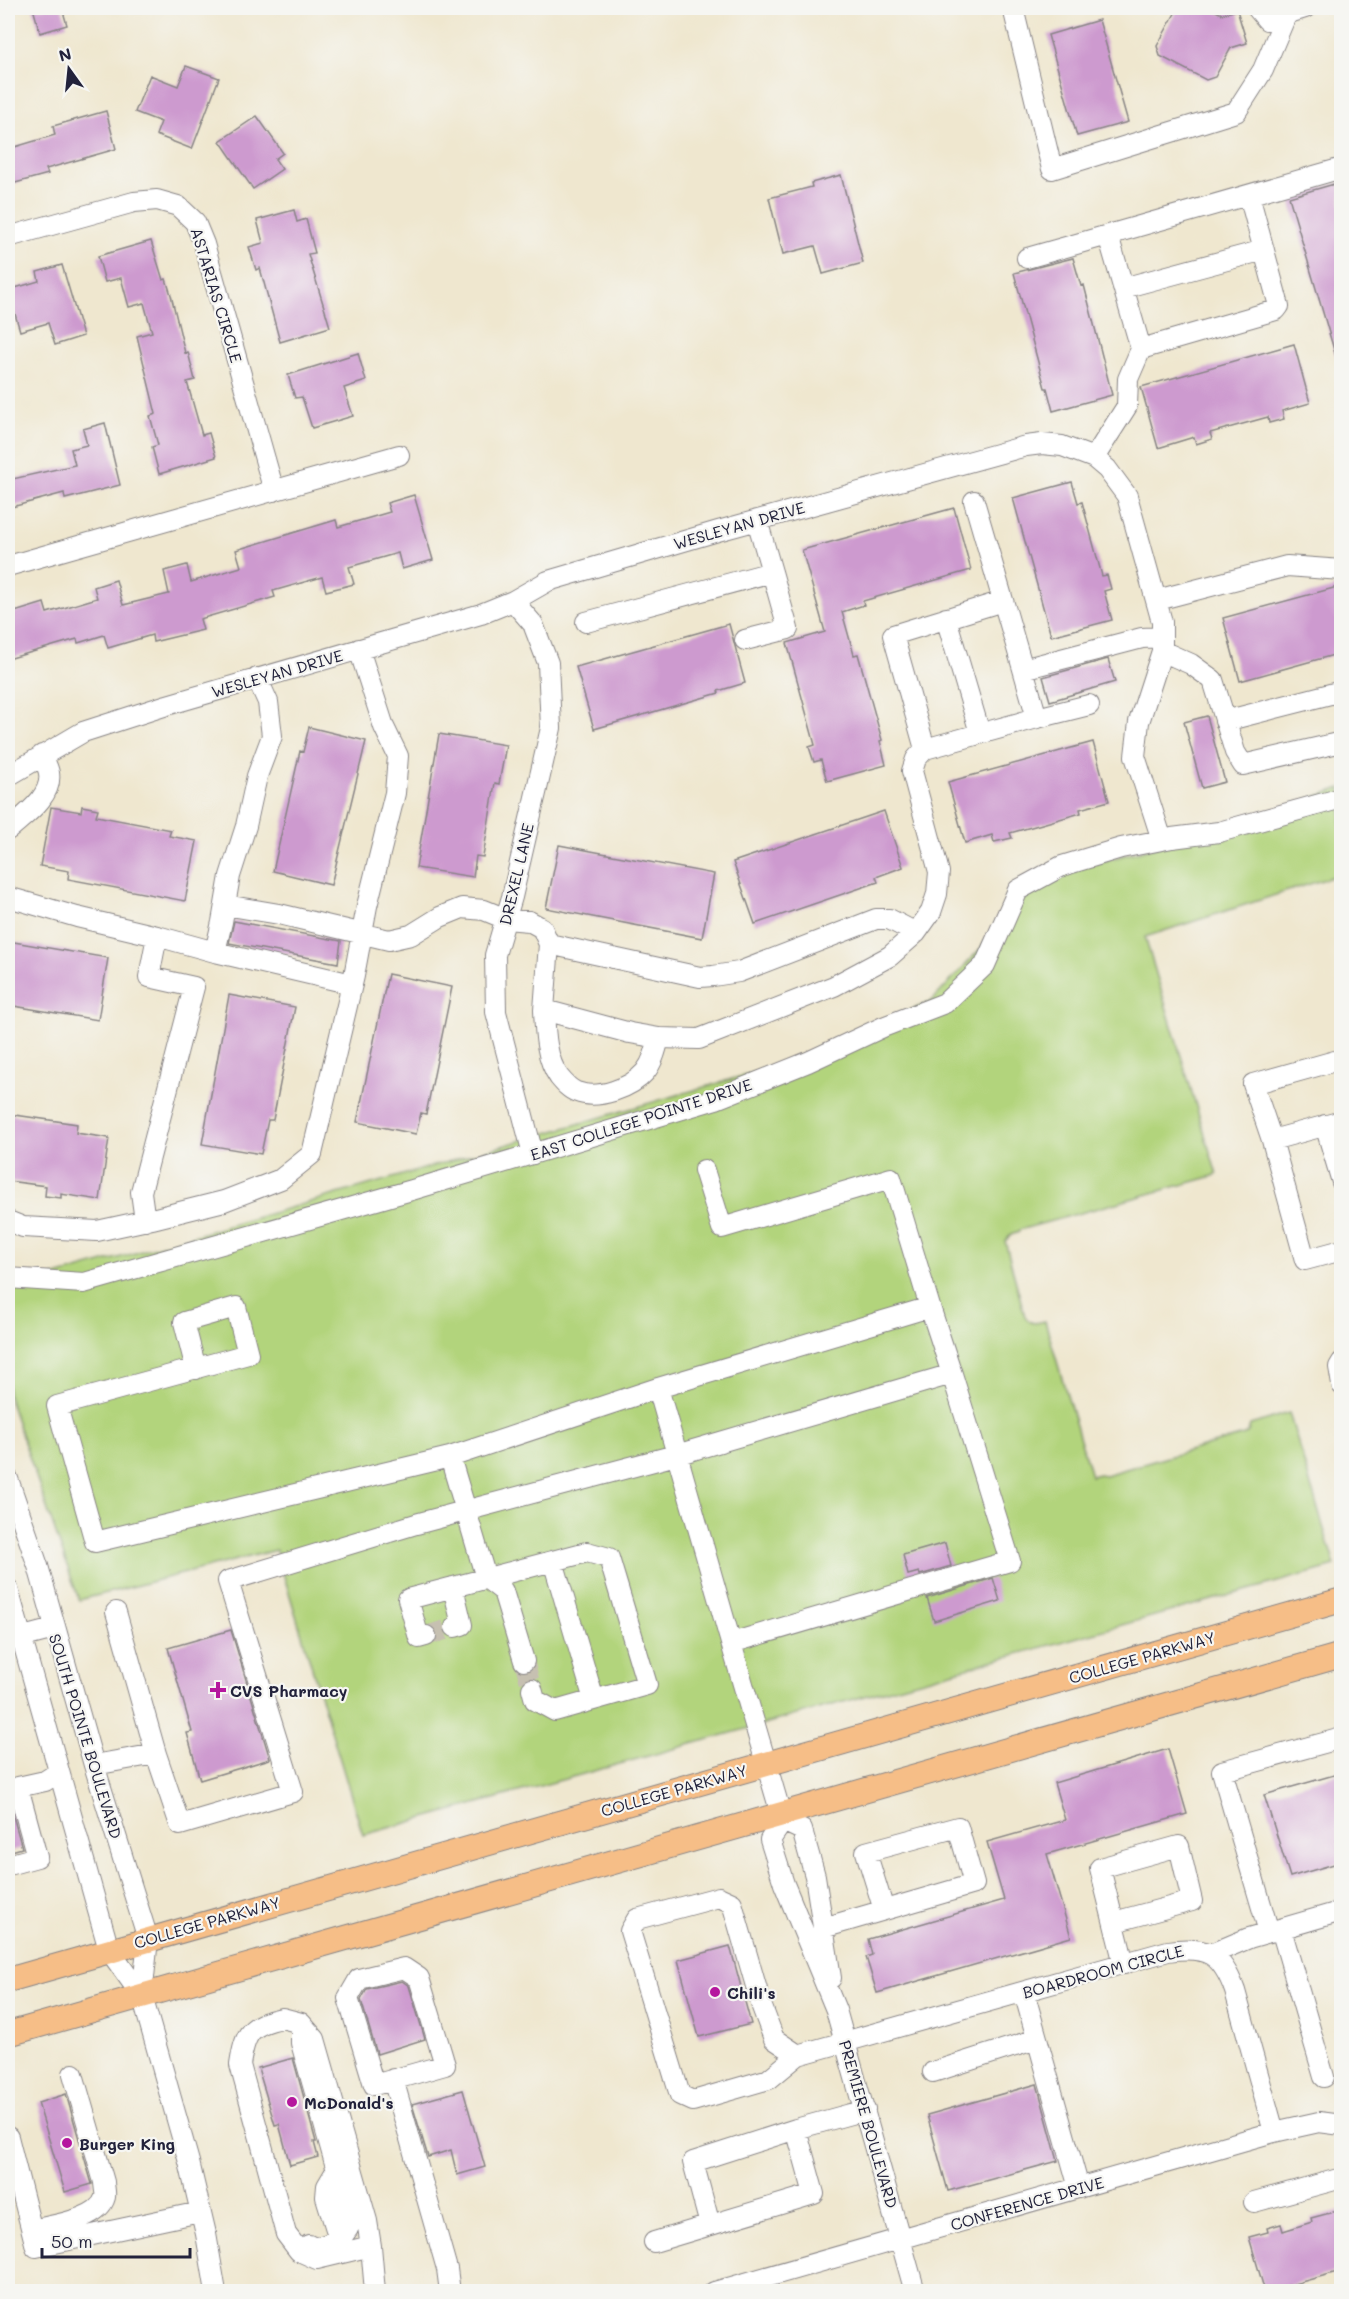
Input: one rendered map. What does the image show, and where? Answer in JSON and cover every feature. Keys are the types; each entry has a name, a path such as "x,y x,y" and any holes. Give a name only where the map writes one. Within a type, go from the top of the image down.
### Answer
{"main road":[{"name":"COLLEGE PARKWAY","path":"8,1980 1341,1600"},
{"path":"8,2034 782,1818 1341,1655"}],"street":[{"path":"1013,8 1052,169 1236,112 1263,70 1296,10"},
{"path":"1257,8 1267,20 1296,10"},
{"path":"1027,258 1341,168"},
{"path":"1141,349 1276,310 1280,306 1249,195"},
{"name":"ASTARIAS CIRCLE","path":"8,237 134,202 157,200 178,206 195,222 207,255 274,491"},
{"path":"1095,458 1127,406 1128,379 1141,349 1108,235"},
{"path":"1123,288 1264,250"},
{"name":"WESLEYAN DRIVE","path":"8,776 82,732 257,678 481,614 513,601 548,581 757,520 1026,446 1042,444 1062,446 1095,458 1112,475 1127,496 1162,622 1162,644 1139,722 1135,756 1162,840"},
{"path":"8,566 399,455"},
{"path":"974,501 1036,718"},
{"path":"745,640 788,629 757,520"},
{"path":"1157,600 1287,566 1341,570"},
{"path":"586,622 772,572"},
{"name":"DREXEL LANE","path":"513,601 533,624 548,663 551,728 506,919 495,955 496,1012 533,1154"},
{"path":"925,749 893,635 1003,601"},
{"path":"946,618 980,733"},
{"path":"1023,669 1142,638 1162,644 1213,680 1234,752 1243,765 1298,754 1341,742"},
{"path":"8,1221 23,1227 97,1231 145,1221 224,1201 281,1179 312,1154 395,793 398,756 384,727 359,649"},
{"path":"215,952 230,876 246,826 256,776 272,736 268,702 257,678"},
{"path":"1225,720 1341,691"},
{"path":"544,1010 605,1027 659,1038 699,1039 834,986 890,956 916,933 931,912 937,894 939,872 912,771 916,759 925,749 1089,705"},
{"path":"8,830 41,799 46,791 50,775 42,755"},
{"name":"EAST COLLEGE POINTE DRIVE","path":"8,1278 84,1283 412,1190 716,1099 945,1003 985,965 1018,890 1062,866 1121,848 1219,832 1341,798"},
{"path":"8,897 67,915 352,984"},
{"path":"225,905 279,914 389,940 411,935 440,917 462,908 484,910 506,919 529,921 542,928 549,944 544,1010 545,1034 552,1062 558,1076 577,1093 594,1094 629,1085 646,1070 653,1058 659,1038"},
{"path":"549,944 700,976 739,972 876,919 889,919 916,933"},
{"path":"145,1221 141,1192 194,987 148,977 157,936"},
{"path":"1341,1059 1253,1084 1272,1140 1305,1260 1341,1250"},
{"path":"1272,1140 1333,1123 1341,1182"},
{"path":"704,1170 722,1228 891,1178 1010,1561 731,1643"},
{"path":"196,1369 57,1406 94,1542 450,1456 658,1388 930,1307"},
{"path":"1341,1362 1339,1367 1341,1384"},
{"path":"116,1612 156,1755 180,1825 293,1792 228,1581 416,1524 676,1455 952,1374"},
{"path":"658,1388 782,1818"},
{"path":"450,1456 486,1578 503,1591 524,1661"},
{"name":"SOUTH POINTE BOULEVARD","path":"8,1479 38,1566 94,1766 148,1939 142,1996"},
{"path":"426,1636 419,1638 408,1599 587,1552 609,1558 647,1685 555,1711 535,1700 532,1689"},
{"path":"553,1561 594,1700"},
{"path":"453,1587 462,1625 455,1627"},
{"name":"SOUTH POINTE BOULEVARD","path":"8,1589 14,1640 59,1773 109,1950 142,1996 189,2162 216,2292"},
{"path":"14,1640 54,1629"},
{"path":"1324,2077 1222,1771 1341,1738"},
{"path":"94,1766 156,1755"},
{"path":"8,1865 37,1857 13,1789 45,1780 59,1773"},
{"name":"PREMIERE BOULEVARD","path":"837,2010 784,1884 770,1840 782,1818 802,1830 815,1876 837,2010 915,2292"},
{"path":"823,1928 974,1884 958,1827 866,1852 884,1910"},
{"path":"1114,1922 1192,1901 1179,1846 1100,1868 1124,1964"},
{"path":"719,1897 732,1903 762,2007 774,2039 798,2055 769,2079 693,2101 680,2095 630,1931 637,1919 719,1897"},
{"path":"1274,2132 1228,1971 1211,1954 1249,1938 1341,1911"},
{"name":"BOARDROOM CIRCLE","path":"798,2055 1168,1951 1190,1948 1211,1954"},
{"path":"404,1968 419,1978 445,2065 393,2079 374,2085 348,1998 358,1980 404,1968"},
{"path":"1024,1992 1079,2188"},
{"path":"371,2246 317,2259 299,2251 286,2234 240,2065 244,2040 261,2022 282,2018 301,2023 315,2039 367,2221 371,2246 375,2292"},
{"path":"282,2218 304,2242 313,2248 339,2239 350,2227 351,2220 301,2043 301,2023"},
{"path":"933,2072 1037,2039"},
{"path":"32,2230 87,2216 98,2209 105,2197 104,2182 73,2074"},
{"path":"393,2079 447,2269 450,2292"},
{"path":"710,2225 693,2162 865,2110"},
{"name":"CONFERENCE DRIVE","path":"714,2292 1274,2132 1319,2122 1341,2125"},
{"path":"654,2242 814,2194 796,2129"},
{"path":"8,2137 36,2247 200,2212"},
{"path":"1254,2202 1341,2178"}],"green space":[{"path":"1341,788 1341,874 1145,937 1217,1175 1019,1230 1005,1241 1025,1317 1036,1323 1045,1321 1091,1476 1105,1475 1244,1435 1248,1432 1250,1425 1289,1413 1335,1566 363,1835 276,1550 79,1600 8,1396 8,1290 804,1058 932,1001 981,948 1027,882 1230,826"}],"building":[{"path":"33,8 62,8 67,25 40,33"},
{"path":"1178,8 1209,8 1222,14 1237,10 1247,43 1231,48 1215,77 1206,80 1160,56 1157,46"},
{"path":"1099,20 1128,122 1077,136 1048,35"},
{"path":"186,66 219,78 192,149 156,135 161,122 135,112 150,75 178,86"},
{"path":"106,111 116,149 46,169 48,174 8,185 8,149 55,135 53,126"},
{"path":"257,116 283,153 275,159 282,169 253,189 220,141"},
{"path":"841,175 863,263 823,274 815,246 783,254 769,198 812,187 811,183"},
{"path":"1341,182 1341,359 1337,360 1289,197"},
{"path":"294,210 297,222 306,219 315,253 308,254 330,327 280,342 260,268 256,270 249,247 263,243 257,220"},
{"path":"151,241 163,280 166,279 171,295 185,353 188,352 195,380 187,382 202,435 209,433 216,457 159,474 152,447 158,445 150,416 156,414 137,336 152,332 144,303 129,307 121,278 105,282 98,256"},
{"path":"1073,258 1081,286 1084,285 1112,395 1053,411 1014,273"},
{"path":"62,265 83,336 55,345 48,323 20,331 8,290 39,281 37,272"},
{"path":"1294,344 1310,403 1282,411 1284,419 1269,423 1268,417 1210,433 1212,439 1196,444 1194,437 1158,448 1141,387"},
{"path":"358,353 366,381 344,388 353,416 312,428 302,397 295,398 288,375"},
{"path":"105,423 120,485 65,499 64,493 8,508 8,480 75,465 71,449 87,445 83,429"},
{"path":"1072,482 1078,503 1082,502 1102,576 1107,575 1111,589 1104,591 1112,620 1051,636 1013,498"},
{"path":"414,495 433,560 402,569 398,553 349,567 354,584 326,591 322,577 273,591 275,597 200,619 203,630 153,642 152,635 108,648 104,635 78,643 77,639 8,659 8,614 44,603 47,613 97,598 94,587 116,580 123,605 169,594 164,571 187,565 191,582 241,567 236,550 336,520 338,527 390,512 387,503"},
{"path":"954,508 971,570 863,601 864,605 842,612 854,655 858,654 882,740 880,741 886,765 827,781 821,760 814,762 809,747 815,745 787,643 825,632 802,550"},
{"path":"1341,586 1341,653 1240,681 1223,618"},
{"path":"729,624 745,683 718,691 719,693 594,729 576,667"},
{"path":"1108,659 1115,682 1050,701 1043,677"},
{"path":"1207,716 1225,782 1202,788 1184,722"},
{"path":"309,727 366,741 331,885 273,871 300,751 303,752"},
{"path":"439,734 506,745 499,784 495,783 483,857 476,856 473,877 416,868"},
{"path":"1093,742 1109,801 1080,809 1081,813 1010,833 1012,838 994,842 992,835 965,843 948,782"},
{"path":"82,806 98,809 96,816 171,830 169,836 197,841 185,901 68,879 69,871 40,866 51,807 81,812"},
{"path":"884,811 903,867 876,877 878,882 755,924 733,862"},
{"path":"559,845 714,874 702,938 546,908"},
{"path":"234,921 341,941 338,963 229,943"},
{"path":"8,941 108,958 98,1020 8,1005"},
{"path":"388,974 452,987 426,1114 421,1113 416,1134 357,1122"},
{"path":"229,995 295,1007 273,1120 268,1120 261,1154 202,1144"},
{"path":"8,1114 77,1124 76,1133 109,1138 100,1200 61,1194 61,1198 45,1196 46,1186 8,1181"},
{"path":"945,1543 951,1566 920,1575 919,1572 908,1575 903,1555"},
{"path":"993,1578 1000,1601 934,1621 927,1598"},
{"name":"CVS Pharmacy","path":"231,1630 270,1759 200,1780 187,1733 192,1732 168,1648"},
{"path":"1168,1749 1187,1814 1047,1854 1071,1937 877,1993 866,1957 872,1955 868,1939 1004,1900 987,1842 1065,1820 1054,1783"},
{"path":"1341,1773 1341,1862 1290,1877 1264,1795"},
{"path":"8,1798 22,1848 8,1852"},
{"name":"Chili's","path":"730,1946 751,2024 699,2037 678,1960"},
{"path":"402,1981 409,1986 425,2039 377,2054 361,2000 367,1989"},
{"name":"McDonald's","path":"293,2058 318,2157 290,2165 279,2124 275,2125 258,2068"},
{"path":"1037,2084 1058,2161 948,2191 927,2115"},
{"path":"463,2090 485,2167 457,2175 451,2150 428,2157 412,2104"},
{"name":"Burger King","path":"66,2094 92,2184 65,2192 38,2103"},
{"path":"1341,2210 1341,2271 1265,2292 1249,2237 1268,2232 1267,2228 1281,2224 1283,2231 1312,2222 1311,2218"}],"tunnel":[{"path":"426,1636 455,1627"},
{"path":"524,1661 532,1689"}],"place":[{"name":"CVS Pharmacy","path":"218,1690"},
{"name":"Chili's","path":"715,1992"},
{"name":"McDonald's","path":"292,2102"},
{"name":"Burger King","path":"67,2143"}]}
